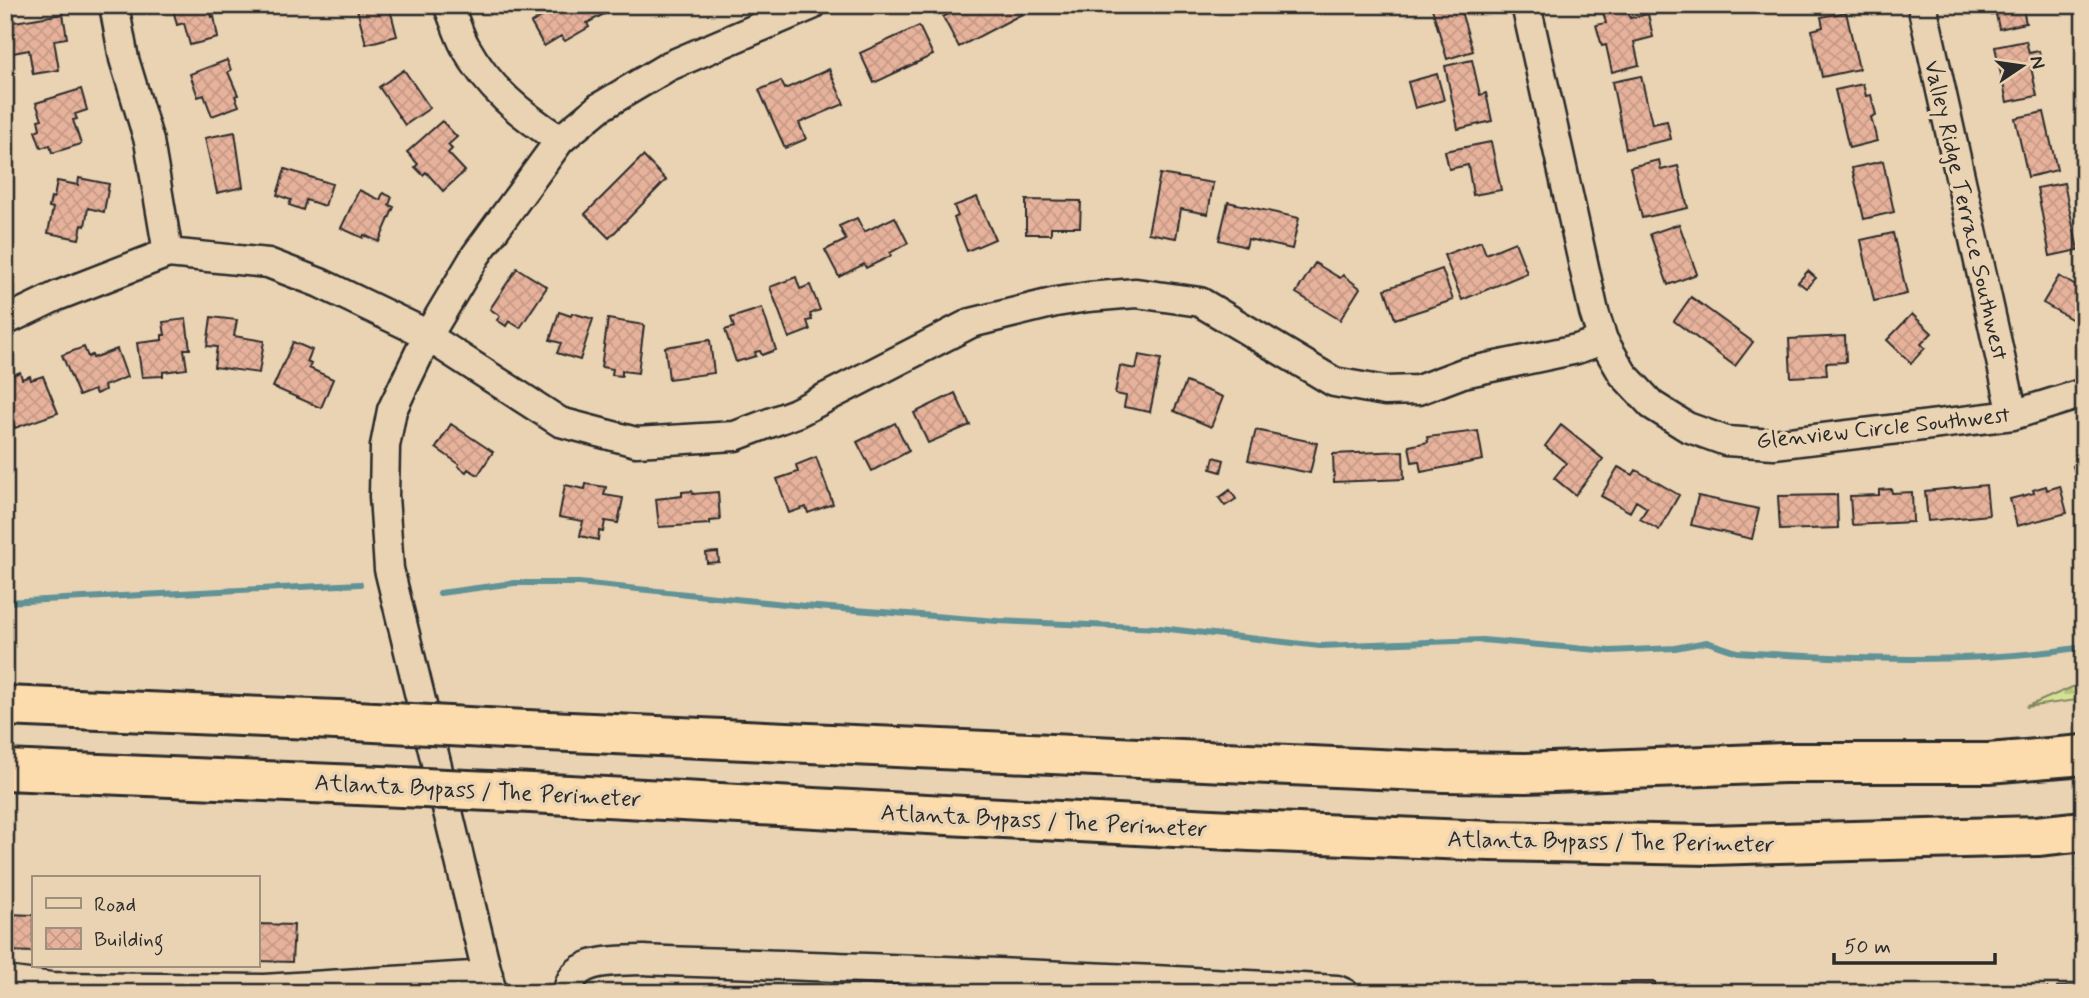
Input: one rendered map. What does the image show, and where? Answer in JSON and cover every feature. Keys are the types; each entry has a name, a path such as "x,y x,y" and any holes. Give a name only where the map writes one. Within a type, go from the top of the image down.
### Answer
{"highway":[{"path":"5,706 1485,773 1784,763 1989,763 2084,755"},
{"name":"Atlanta Bypass / The Perimeter","path":"5,769 1504,842 1710,845 2036,836 2084,831"}],"street":[{"path":"114,5 124,59 149,141 168,253"},
{"path":"448,5 464,45 490,84 521,114 560,140"},
{"path":"5,981 51,987 264,989 490,984 389,569 385,537 385,446 391,410 427,337 475,256 560,140 600,107 670,66 812,5"},
{"name":"Glenview Circle Southwest","path":"1525,5 1594,312 1603,340 1623,374 1651,405 1686,427 1726,441 1774,444 2013,415 2084,393"},
{"name":"Valley Ridge Terrace Southwest","path":"1922,5 2013,415"},
{"path":"5,321 57,296 168,253 268,263 330,288 416,329 560,422 636,442 735,436 796,413 971,323 1088,297 1136,293 1200,302 1334,382 1385,391 1418,390 1463,373 1577,349 1603,340"},
{"path":"568,993 573,975 590,965 607,961 643,960 958,971 1337,990 1344,993"}],"green space":[{"path":"2084,682 2084,699 2026,707"}],"building":[{"path":"172,5 208,5 212,17 214,16 218,38 190,45 184,23 177,25"},
{"path":"356,5 389,5 397,36 366,44"},
{"path":"561,5 599,5 604,14 587,23 589,27 565,41 561,36 544,46 531,23"},
{"path":"966,5 1017,5 1022,14 959,47 943,17"},
{"path":"1431,5 1459,5 1473,51 1447,59"},
{"path":"1989,5 2022,5 2026,23 1999,29 1996,14 1992,15"},
{"path":"1627,7 1630,18 1648,14 1653,37 1634,42 1639,65 1612,72 1606,45 1602,46 1596,25 1606,23 1603,12"},
{"path":"1846,12 1859,69 1822,77 1812,30 1823,27 1821,17"},
{"path":"63,14 67,38 54,40 59,70 33,74 29,50 13,53 8,23"},
{"path":"919,26 933,55 874,83 860,53"},
{"path":"2026,41 2029,53 2039,51 2042,64 2031,67 2037,96 2007,102 1995,47"},
{"path":"227,60 239,106 212,116 204,95 198,97 190,74"},
{"path":"1472,60 1480,95 1486,93 1492,121 1458,129 1445,66"},
{"path":"829,69 844,104 799,123 806,139 785,148 759,90 781,81 785,89"},
{"path":"404,70 430,108 405,125 379,87"},
{"path":"1437,74 1444,100 1415,108 1408,82"},
{"path":"1641,76 1652,124 1667,121 1671,139 1626,149 1612,82"},
{"path":"1863,84 1866,96 1871,95 1876,115 1871,117 1877,141 1849,148 1835,90"},
{"path":"81,89 87,110 75,114 77,119 73,120 81,144 52,153 50,145 41,148 35,131 40,129 38,120 42,119 36,103"},
{"path":"2044,112 2057,170 2028,177 2015,118"},
{"path":"442,121 457,137 448,145 452,149 448,153 465,171 443,191 426,172 423,175 415,167 418,164 407,152"},
{"path":"235,132 243,187 217,193 205,138"},
{"path":"1491,142 1501,190 1473,195 1468,165 1449,169 1445,151"},
{"path":"643,156 666,180 609,238 585,214"},
{"path":"1659,160 1661,170 1678,166 1688,208 1642,218 1630,167"},
{"path":"1883,161 1894,212 1864,219 1852,168"},
{"path":"285,169 332,184 325,206 306,200 303,210 289,205 291,200 277,195"},
{"path":"1160,174 1213,183 1208,214 1181,209 1176,238 1148,233"},
{"path":"79,178 109,184 104,212 88,208 85,226 82,225 79,239 48,233 53,208 49,207 51,197 54,198 57,181 78,185"},
{"path":"2064,183 2078,250 2050,256 2037,188"},
{"path":"359,190 380,200 383,193 392,197 389,205 394,207 379,242 341,228"},
{"path":"977,197 995,239 967,251 954,218 958,216 954,206"},
{"path":"1026,200 1081,201 1080,227 1051,227 1051,234 1026,234"},
{"path":"1228,202 1299,218 1292,249 1248,239 1246,247 1219,240"},
{"path":"895,217 908,243 890,253 891,256 866,268 864,264 839,277 825,250 846,240 839,226 857,218 864,232"},
{"path":"1679,224 1697,274 1668,285 1650,234"},
{"path":"1893,233 1907,294 1874,301 1861,240"},
{"path":"1481,241 1486,254 1515,242 1527,273 1462,300 1444,255"},
{"path":"1315,263 1340,278 1343,275 1360,288 1340,320 1296,293"},
{"path":"517,268 547,287 520,328 509,321 506,326 497,320 500,316 490,309"},
{"path":"1442,269 1453,300 1395,319 1385,289"},
{"path":"1808,271 1816,278 1806,288 1798,282"},
{"path":"2059,276 2084,291 2084,326 2043,303"},
{"path":"796,277 800,289 810,285 820,310 810,314 812,320 807,321 810,330 789,338 770,287"},
{"path":"1691,297 1753,342 1735,366 1674,321"},
{"path":"762,308 776,350 762,355 760,351 755,352 756,356 736,362 725,330 734,327 731,318"},
{"path":"559,312 593,319 580,360 557,353 561,343 550,340"},
{"path":"1912,314 1932,333 1921,344 1925,348 1911,363 1887,340"},
{"path":"211,317 237,320 234,336 264,341 259,373 214,367 217,347 207,346"},
{"path":"186,319 190,349 184,349 187,369 163,372 163,376 142,377 137,343 162,340 162,335 165,335 163,322"},
{"path":"608,319 644,325 638,373 622,371 622,376 612,375 613,369 601,367"},
{"path":"1845,336 1846,362 1826,363 1827,375 1791,377 1789,339"},
{"path":"710,340 714,373 669,379 665,347"},
{"path":"293,342 312,350 307,362 311,364 309,368 333,379 321,408 273,387"},
{"path":"84,347 88,357 92,355 93,358 117,349 127,377 104,386 105,390 96,394 94,390 79,396 62,355"},
{"path":"1139,355 1161,359 1150,412 1124,407 1126,396 1115,394 1120,366 1136,369"},
{"path":"20,372 22,379 30,376 31,380 43,376 58,413 15,428 5,400 5,378"},
{"path":"1186,382 1223,397 1211,427 1174,411"},
{"path":"955,393 970,425 928,443 914,413"},
{"path":"895,423 909,451 872,471 857,442"},
{"path":"451,424 493,452 478,475 468,469 466,472 436,448"},
{"path":"1561,425 1603,459 1575,495 1554,478 1566,463 1545,446"},
{"path":"1256,430 1317,443 1310,473 1248,460"},
{"path":"1478,431 1483,460 1421,472 1419,461 1412,462 1409,446 1428,442 1427,437"},
{"path":"1403,451 1404,479 1334,482 1333,454"},
{"path":"816,457 833,504 808,513 806,507 789,513 777,479 798,472 796,465"},
{"path":"1214,457 1224,460 1221,472 1211,469"},
{"path":"2084,462 2084,492 2082,492 2073,466"},
{"path":"1618,467 1633,475 1636,470 1679,495 1659,530 1640,519 1647,508 1636,501 1630,512 1601,496"},
{"path":"586,484 606,487 604,495 623,498 618,523 605,521 603,532 599,531 598,540 580,536 583,521 559,517 565,485 585,489"},
{"path":"1986,485 1989,515 1928,521 1925,491"},
{"path":"2046,486 2047,490 2060,486 2067,513 2017,526 2010,499 2034,493 2033,490"},
{"path":"1891,489 1892,493 1912,492 1913,522 1852,525 1850,496 1879,495 1879,490"},
{"path":"1230,490 1236,499 1225,506 1219,498"},
{"path":"692,491 693,494 718,492 720,520 710,521 710,524 659,527 656,499 682,496 682,492"},
{"path":"1837,495 1838,528 1780,530 1778,496"},
{"path":"1698,496 1759,509 1752,539 1691,525"},
{"path":"718,552 719,562 707,563 706,553"},
{"path":"8,914 32,915 32,952 6,951"},
{"path":"259,924 294,925 292,962 259,961"},
{"path":"1621,982 1655,982 1655,993 1621,993"},
{"path":"1999,985 2000,993 1963,993 1962,989"},
{"path":"2084,986 2084,993 2057,993 2057,987"},
{"path":"2047,988 2047,993 2011,993 2011,990"}],"waterway":[{"path":"440,593 514,583 579,583 804,606 998,621 1160,628 1320,646 1482,640 1610,651 1675,648 1707,642 1737,652 1910,659 2041,653 2084,647"},
{"path":"5,602 360,584"}]}
